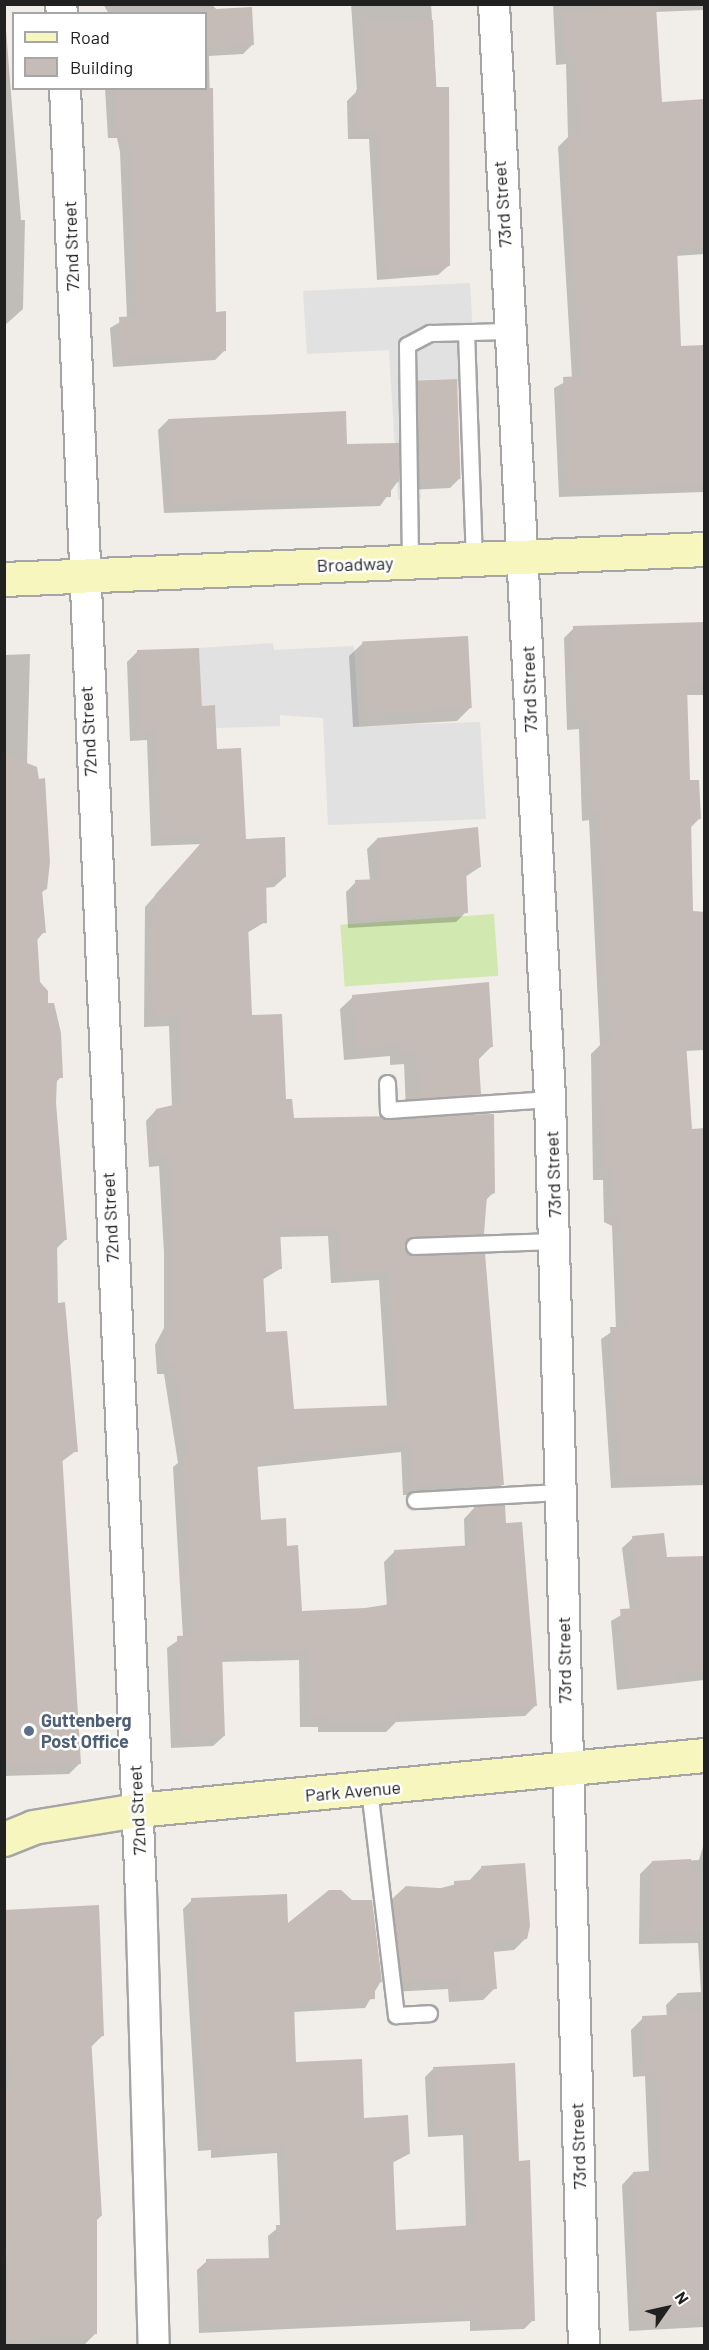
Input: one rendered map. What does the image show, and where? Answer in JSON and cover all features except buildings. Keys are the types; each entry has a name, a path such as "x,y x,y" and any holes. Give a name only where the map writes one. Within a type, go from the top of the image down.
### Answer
{"street":[{"name":"73rd Street","path":"494,4 510,331 525,556 550,1099 584,2346"},
{"name":"72nd Street","path":"65,90 137,1810 154,2346"},
{"name":"Broadway","path":"4,579 705,549"},
{"name":"Park Avenue","path":"4,1839 33,1827 137,1810 705,1755"}],"lane":[{"path":"410,561 407,345 430,333 510,331"},
{"path":"466,332 474,559"},
{"path":"387,1083 388,1110 550,1099"},
{"path":"414,1246 554,1241"},
{"path":"414,1500 561,1492"},
{"path":"369,1789 396,2015 429,2013"}],"green space":[{"path":"494,914 498,976 345,987 340,925"}],"shaded area":[{"path":"470,283 482,493 464,494 457,379 415,380 421,498 398,500 389,350 307,354 303,291"},
{"path":"273,643 274,650 354,646 359,726 480,722 486,819 328,825 323,718 280,715 280,726 216,728 215,705 202,706 199,648"}],"place":[{"name":"Guttenberg Post Office","path":"29,1731"}]}
